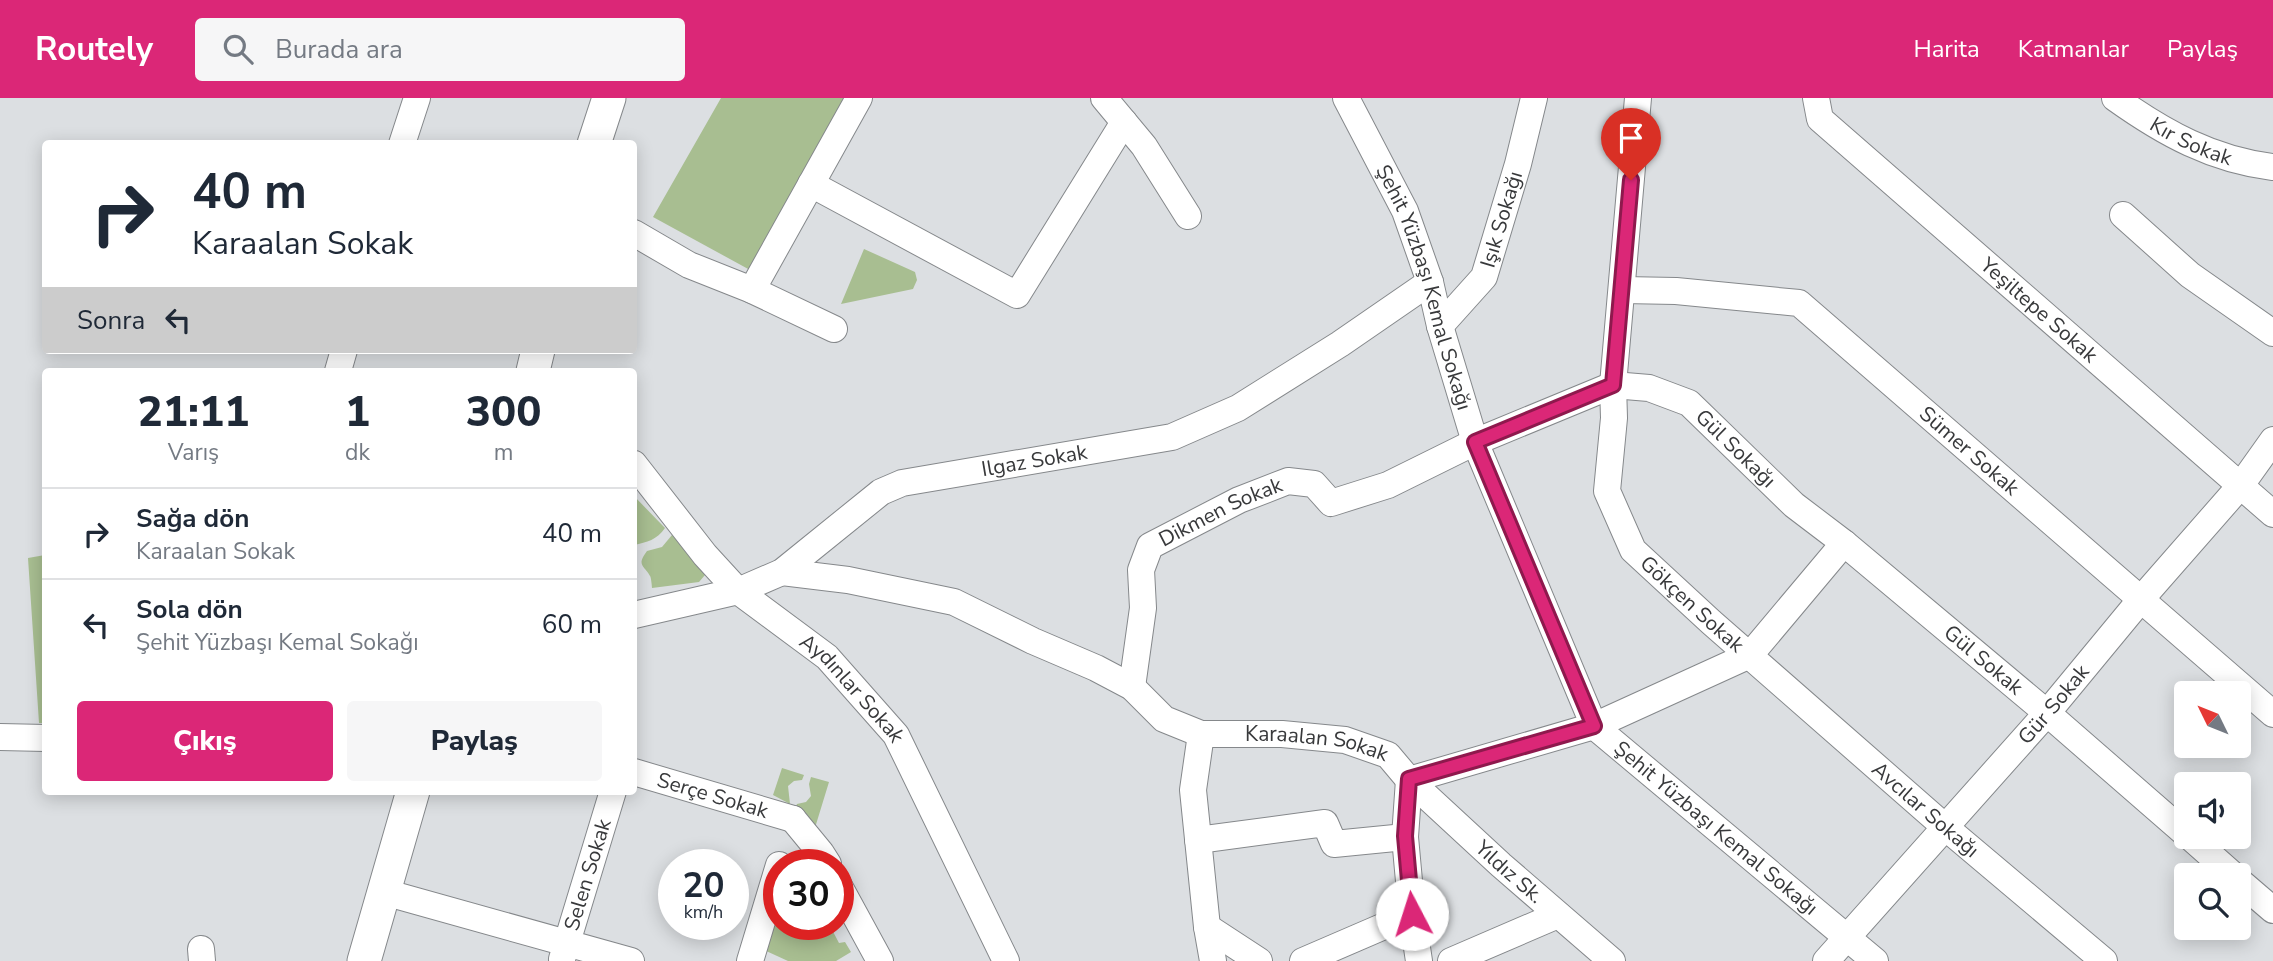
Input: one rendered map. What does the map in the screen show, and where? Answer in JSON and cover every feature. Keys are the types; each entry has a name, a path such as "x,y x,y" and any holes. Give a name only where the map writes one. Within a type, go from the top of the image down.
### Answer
{"main road":[{"path":"595,140 609,98"},
{"path":"363,961 412,795"}],"street":[{"path":"403,140 417,98"},
{"path":"752,290 859,98"},
{"path":"1104,98 1144,146 1188,216"},
{"name":"Şehit Yüzbaşı Kemal Sokağı","path":"1346,98 1405,211 1430,282 1440,327 1475,442 1594,726 1875,961"},
{"name":"Işık Sokağı","path":"1440,327 1484,277 1534,98"},
{"name":"Gökçen Sokak","path":"1638,98 1613,385 1614,418 1607,491 1633,550 1750,656"},
{"name":"Yeşiltepe Sokak","path":"1816,98 1820,120 2273,514"},
{"name":"Kır Sokak","path":"2115,98 2201,150 2244,164 2273,167"},
{"path":"811,184 1017,295 1124,122"},
{"path":"2123,215 2190,275 2273,332"},
{"path":"637,235 689,265 752,290 834,329"},
{"name":"Ilgaz Sokak","path":"637,614 738,591 782,572 881,492 902,483 1172,437 1238,408 1340,344 1430,282"},
{"name":"Sümer Sokak","path":"1623,290 1676,291 1799,303 2273,714"},
{"name":"Dikmen Sokak","path":"1132,687 1143,608 1141,570 1150,545 1239,500 1288,481 1314,484 1331,503 1388,485 1475,442 1613,385"},
{"name":"Gül Sokağı","path":"1613,385 1649,388 1689,403 1794,505 1844,543"},
{"name":"Gür Sokak","path":"1826,961 2046,713 2241,485 2273,440"},
{"name":"Aydınlar Sokak","path":"637,468 705,555 738,591 827,657 896,735 1006,961"},
{"name":"Karaalan Sokak","path":"782,572 848,580 954,602 1033,642 1096,667 1132,687 1164,719 1201,734 1282,734 1345,740 1388,755 1409,779 1594,726 1750,656 1844,543"},
{"name":"Gül Sokak","path":"1844,543 2174,824"},
{"name":"Avcılar Sokağı","path":"1750,656 1945,827 2104,961"},
{"path":"1201,734 1193,790 1213,961"},
{"path":"0,737 42,738"},
{"name":"Serçe Sokak","path":"637,773 793,819"},
{"path":"1409,779 1405,836 1419,961"},
{"name":"Yıldız Sk.","path":"1409,779 1501,865 1612,961"},
{"name":"Selen Sokak","path":"565,952 612,795"},
{"path":"793,819 818,849"},
{"path":"784,849 793,819"},
{"path":"1198,840 1325,823 1334,844 1405,836"},
{"name":"Gül Sokak","path":"2203,849 2219,863"},
{"path":"2251,891 2273,910"},
{"path":"384,892 565,952 631,961"},
{"path":"854,913 880,961"},
{"path":"1303,961 1412,914"},
{"path":"1451,961 1558,915"},
{"path":"750,961 763,918"},
{"path":"1207,927 1259,961"}],"green space":[{"path":"721,98 848,98 750,270 653,217"},
{"path":"864,249 915,272 917,280 913,289 841,304"},
{"path":"637,499 665,528 655,538 637,544"},
{"path":"672,535 700,564 705,575 699,582 652,588 650,576 642,565 642,560 647,551 662,547"},
{"path":"42,556 42,723 39,723 28,558"},
{"path":"782,768 804,775 802,780 794,781 788,786 790,804 773,795"},
{"path":"811,777 829,782 814,831 795,809 797,804 806,802 811,796"},
{"path":"767,940 837,940 839,943 845,942 851,952 836,961 788,961 764,950"}],"route":[{"path":"1412,914 1405,836 1409,779 1594,726 1475,442 1613,385 1631,180"}]}
